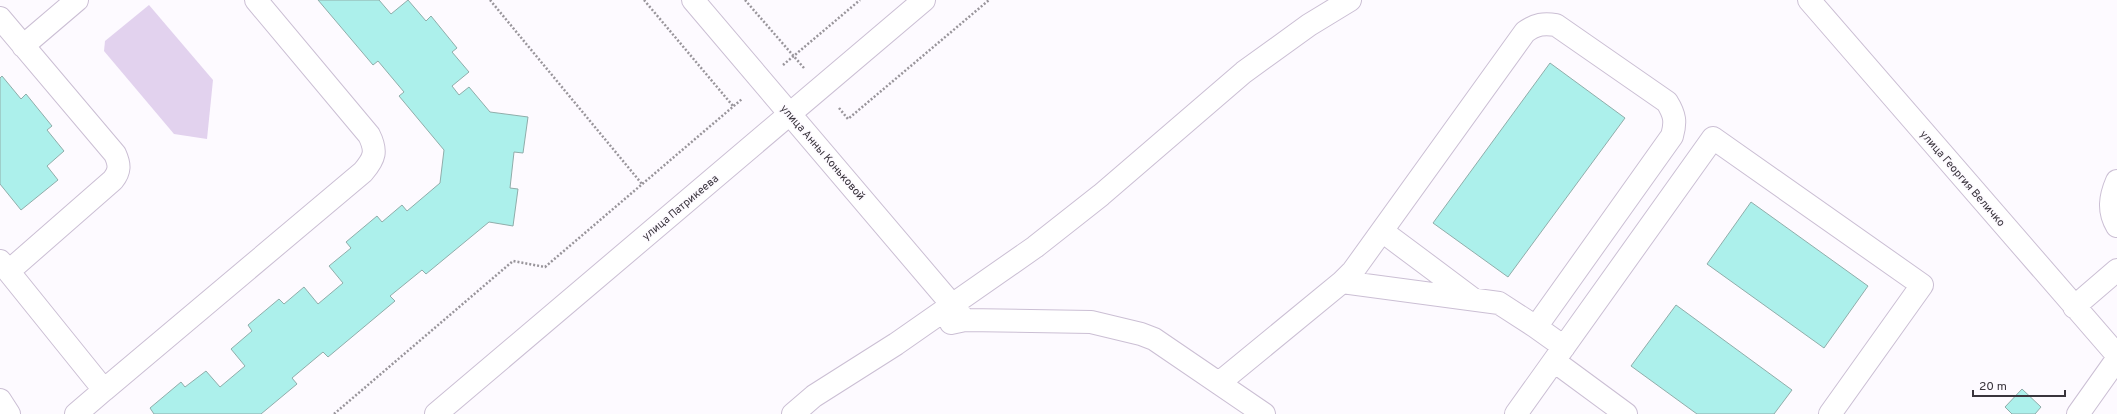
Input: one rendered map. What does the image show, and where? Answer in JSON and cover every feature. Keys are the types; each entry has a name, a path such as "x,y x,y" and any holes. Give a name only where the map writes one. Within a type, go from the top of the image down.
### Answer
{"street":[{"path":"23,46 77,0"},
{"path":"76,414 364,172 372,162 374,146 369,135 256,0"},
{"name":"улица Анны Коньковой","path":"693,0 959,312"},
{"name":"улица Патрикеева","path":"436,414 924,0"},
{"path":"793,414 820,392 896,344 959,312 1035,247 1101,196 1244,72 1309,25 1350,0"},
{"name":"улица Георгия Величко","path":"1809,0 2117,355"},
{"path":"0,18 115,154 119,163 119,173 113,180 4,266 104,390"},
{"path":"1219,383 1342,282 1353,271 1526,32 1534,26 1546,23 1556,25 1667,102 1674,112 1676,124 1672,136 1536,327"},
{"path":"1516,414 1713,138 1922,285 1830,414"},
{"path":"2117,181 2112,193 2110,208 2117,226"},
{"path":"1382,231 1474,300"},
{"path":"2074,307 2117,270"},
{"path":"1342,282 1499,303 1536,327 1559,354 1626,414"},
{"path":"959,312 1091,322 1127,329 1154,339 1264,414"},
{"path":"2078,414 2117,359"},
{"path":"0,400 9,414"}],"path":[{"path":"490,0 642,184"},
{"path":"334,414 513,261 545,267 733,106 644,0"},
{"path":"745,0 793,56 860,0"},
{"path":"848,118 989,0"}],"shaded area":[{"path":"149,5 213,80 207,139 174,134 104,51 105,41"}],"building":[{"path":"318,0 379,0 391,14 408,0 426,21 431,16 457,48 452,52 469,72 452,86 459,95 469,87 490,112 528,117 523,153 514,152 510,188 518,189 513,226 489,222 426,274 422,270 390,296 395,301 328,357 323,352 292,378 297,384 261,414 154,414 150,408 181,382 185,387 206,371 220,387 245,366 231,349 252,331 248,325 279,299 284,304 304,287 318,304 343,283 329,266 351,248 346,242 377,216 382,222 402,205 407,211 440,183 444,150 399,96 404,92 378,61 373,65"},
{"path":"1550,63 1625,118 1508,277 1433,223"},
{"path":"2,76 21,99 26,94 52,126 47,130 64,151 47,166 58,180 21,210 0,184 0,78"},
{"path":"1751,202 1868,286 1824,348 1707,264"},
{"path":"1676,305 1792,390 1774,414 1697,414 1631,366"},
{"path":"2022,389 2041,407 2035,414 2012,414 2005,407"}]}
